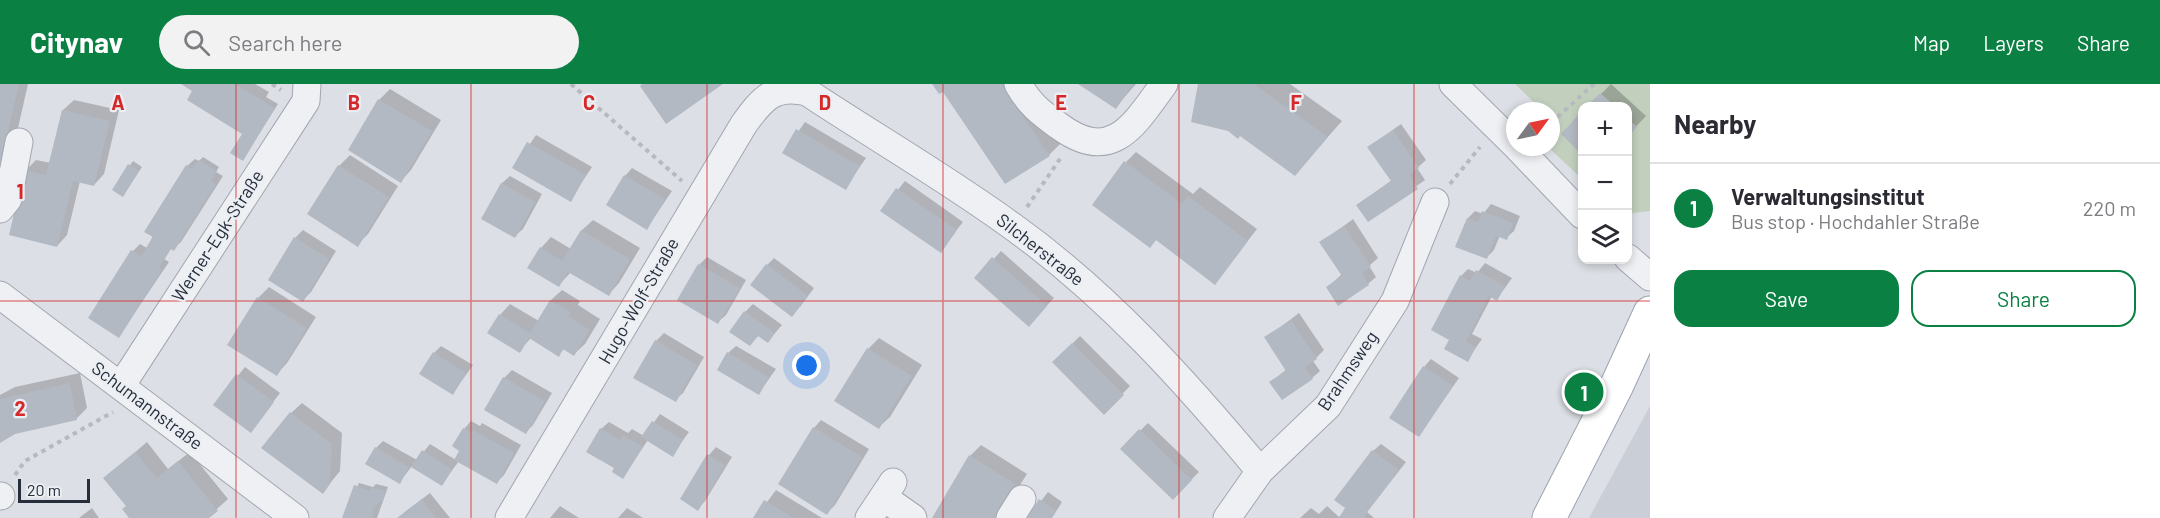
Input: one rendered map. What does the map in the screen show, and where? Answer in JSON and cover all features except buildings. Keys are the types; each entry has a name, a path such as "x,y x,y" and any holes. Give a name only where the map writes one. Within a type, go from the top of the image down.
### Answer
{"main road":[{"path":"1549,518 1650,313"}],"street":[{"name":"Werner-Egk-Straße","path":"117,399 306,101 307,84"},
{"path":"1018,84 1031,106 1074,137 1102,143 1124,134 1139,119 1164,84"},
{"path":"1453,84 1506,136"},
{"name":"Silcherstraße","path":"777,90 794,88 807,92 1013,226 1104,302 1191,388 1260,471"},
{"name":"Hugo-Wolf-Straße","path":"509,518 744,124 759,104 777,90"},
{"path":"0,209 8,199 19,141"},
{"path":"1526,156 1578,211"},
{"name":"Brahmsweg","path":"1227,518 1260,471 1328,406 1395,300 1441,194"},
{"path":"1632,261 1650,277"},
{"name":"Schumannstraße","path":"0,295 117,399 295,518"},
{"path":"882,499 913,518"}],"path":[{"path":"572,84 683,182"},
{"path":"1560,115 1594,84"},
{"path":"1021,214 1074,137"},
{"path":"1441,194 1480,147"},
{"path":"25,461 117,399"}],"shaded area":[{"path":"1650,406 1650,518 1589,518"}],"green space":[{"path":"1515,84 1650,84 1650,211 1632,213 1632,102 1578,102 1578,175 1558,156 1560,156 1560,102 1534,102"}],"place":[{"name":"Verwaltungsinstitut","path":"1584,392"}]}
